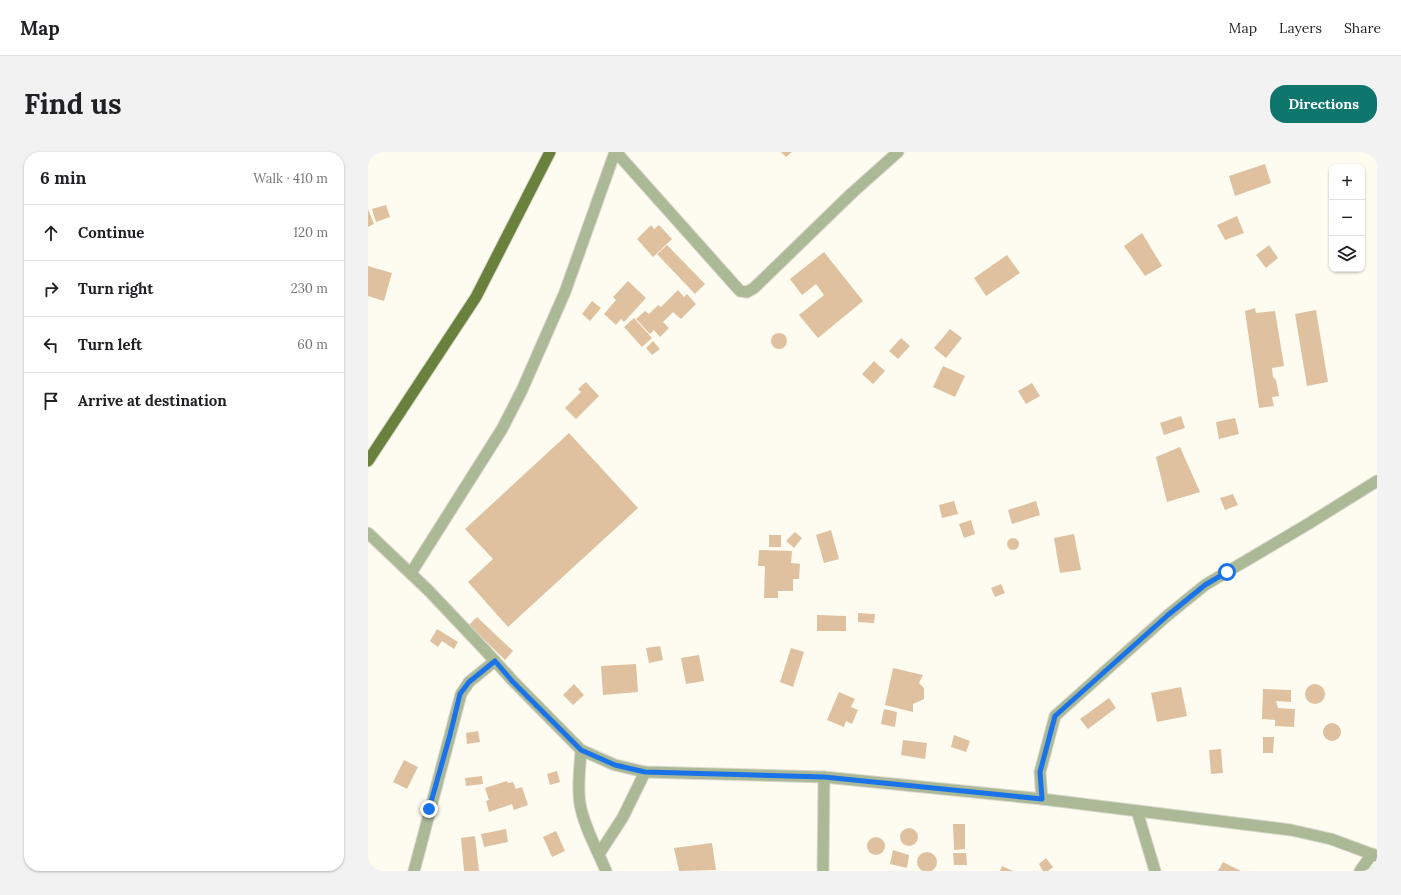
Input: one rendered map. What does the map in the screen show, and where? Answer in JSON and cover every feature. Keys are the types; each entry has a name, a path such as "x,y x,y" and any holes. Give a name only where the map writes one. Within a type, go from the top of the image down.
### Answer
{"main road":[{"path":"368,461 476,297 550,152"}],"street":[{"path":"411,573 502,429 522,390 565,292 615,152 740,290 746,292 754,288 852,193 898,152"},
{"path":"1042,799 1040,772 1055,716 1168,615 1205,585 1377,481"},
{"path":"368,533 411,573 495,661 512,681 581,750 615,765 645,772 824,777 1042,799 1291,830 1331,839 1375,855 1360,871"},
{"path":"414,871 426,820 460,694 469,682 495,661"},
{"path":"581,750 579,785 580,805 606,871"},
{"path":"599,854 623,817 645,772"},
{"path":"824,777 824,871"},
{"path":"1136,811 1154,871"}],"building":[{"path":"781,152 792,152 786,157"},
{"path":"1265,164 1271,183 1235,196 1229,176"},
{"path":"386,205 390,217 376,222 372,209"},
{"path":"368,209 374,224 368,227"},
{"path":"1237,216 1244,233 1225,240 1217,225"},
{"path":"651,225 654,229 659,225 672,239 653,257 637,239"},
{"path":"1142,233 1162,266 1145,276 1124,246"},
{"path":"667,245 705,284 695,294 657,254"},
{"path":"1269,245 1278,258 1266,268 1256,255"},
{"path":"824,252 863,301 818,338 799,315 824,295 816,284 802,295 790,279"},
{"path":"1007,255 1020,273 986,296 974,278"},
{"path":"368,266 392,273 384,301 368,296"},
{"path":"628,281 646,298 624,322 621,319 616,325 604,314 616,300 613,297"},
{"path":"678,290 684,297 687,294 696,304 681,319 673,312 663,322 669,328 660,337 654,330 650,334 636,319 645,311 649,314 658,305 661,307"},
{"path":"592,301 601,308 590,321 582,314"},
{"path":"1255,308 1256,313 1275,311 1284,366 1272,368 1273,377 1276,380 1279,396 1272,397 1274,406 1259,408 1245,311"},
{"path":"1316,310 1328,382 1307,386 1295,314"},
{"path":"634,318 652,338 642,347 624,327"},
{"path":"950,329 962,338 946,358 934,348"},
{"path":"779,333 785,335 787,341 785,347 779,349 773,347 771,341 773,335"},
{"path":"901,338 910,346 898,359 889,351"},
{"path":"653,341 660,349 652,355 646,348"},
{"path":"874,361 885,371 873,384 862,374"},
{"path":"943,366 965,376 955,397 933,387"},
{"path":"586,382 599,396 576,419 565,408 581,392 578,389"},
{"path":"1032,383 1040,396 1026,404 1018,391"},
{"path":"1181,416 1185,428 1164,435 1160,423"},
{"path":"1235,418 1239,434 1219,439 1216,422"},
{"path":"569,433 638,508 508,627 468,582 493,559 465,529"},
{"path":"1180,447 1200,492 1167,502 1156,457"},
{"path":"1233,494 1238,505 1225,510 1220,498"},
{"path":"954,501 958,514 942,518 939,505"},
{"path":"1036,501 1040,515 1012,524 1008,510"},
{"path":"971,520 975,534 964,538 959,524"},
{"path":"831,530 839,559 824,563 816,535"},
{"path":"795,532 802,538 794,548 786,541"},
{"path":"1074,534 1081,570 1060,573 1054,538"},
{"path":"769,535 781,535 781,547 769,547"},
{"path":"1013,538 1017,540 1019,544 1017,548 1013,550 1009,548 1007,544 1009,540"},
{"path":"759,550 792,551 791,563 800,564 799,579 793,579 793,591 778,591 778,598 764,598 765,566 758,566"},
{"path":"1001,584 1005,593 995,597 991,588"},
{"path":"858,613 875,614 874,623 858,622"},
{"path":"817,615 846,616 846,631 817,631"},
{"path":"477,617 513,651 505,660 469,625"},
{"path":"437,629 458,642 454,649 442,641 438,647 430,641"},
{"path":"660,646 663,660 649,663 646,648"},
{"path":"791,648 804,652 793,687 780,682"},
{"path":"699,655 704,681 686,684 681,658"},
{"path":"636,664 638,692 603,695 601,666"},
{"path":"893,668 923,675 919,683 924,688 924,699 913,704 913,712 885,705"},
{"path":"574,684 584,695 573,705 563,695"},
{"path":"1315,684 1322,687 1325,694 1322,701 1315,704 1308,701 1305,694 1308,687"},
{"path":"1181,687 1187,716 1157,722 1151,693"},
{"path":"1263,689 1291,690 1291,702 1276,701 1278,708 1295,709 1294,727 1275,726 1275,720 1262,719"},
{"path":"839,692 855,699 851,707 858,710 852,724 846,721 844,727 827,720"},
{"path":"1109,698 1116,708 1088,729 1080,719"},
{"path":"884,709 897,712 895,727 881,724"},
{"path":"1332,723 1338,726 1341,732 1338,738 1332,741 1326,738 1323,732 1326,726"},
{"path":"478,731 480,742 467,744 466,733"},
{"path":"954,735 970,741 966,752 951,747"},
{"path":"1263,737 1274,737 1273,753 1263,753"},
{"path":"903,740 927,743 925,759 901,755"},
{"path":"1221,749 1223,773 1211,774 1209,750"},
{"path":"404,760 418,767 407,789 393,782"},
{"path":"557,771 560,782 550,785 547,774"},
{"path":"482,776 483,784 466,786 465,778"},
{"path":"507,781 508,783 513,782 516,789 522,787 528,805 514,810 512,804 489,812 486,801 489,800 485,788"},
{"path":"953,824 965,824 965,849 954,850"},
{"path":"905,828 913,828 918,833 916,844 913,846 905,846 900,841 900,833"},
{"path":"506,829 508,842 484,847 481,834"},
{"path":"556,831 565,851 552,857 543,837"},
{"path":"475,836 479,871 464,871 461,838"},
{"path":"876,837 882,840 885,846 882,852 876,855 870,852 867,846 870,840"},
{"path":"712,843 716,870 679,871 674,848"},
{"path":"893,850 909,855 907,868 890,864"},
{"path":"927,852 934,855 937,862 934,869 927,872 920,869 917,862 920,855"},
{"path":"953,853 966,853 967,865 954,865"},
{"path":"1046,858 1053,867 1048,871 1043,871 1039,864"},
{"path":"1223,862 1241,871 1218,871"},
{"path":"1002,866 1013,871 1000,871"}],"route":[{"path":"429,809 460,694 469,682 495,661 512,681 581,750 615,765 645,772 824,777 1042,799 1040,772 1055,716 1168,615 1205,585 1227,572"}]}
